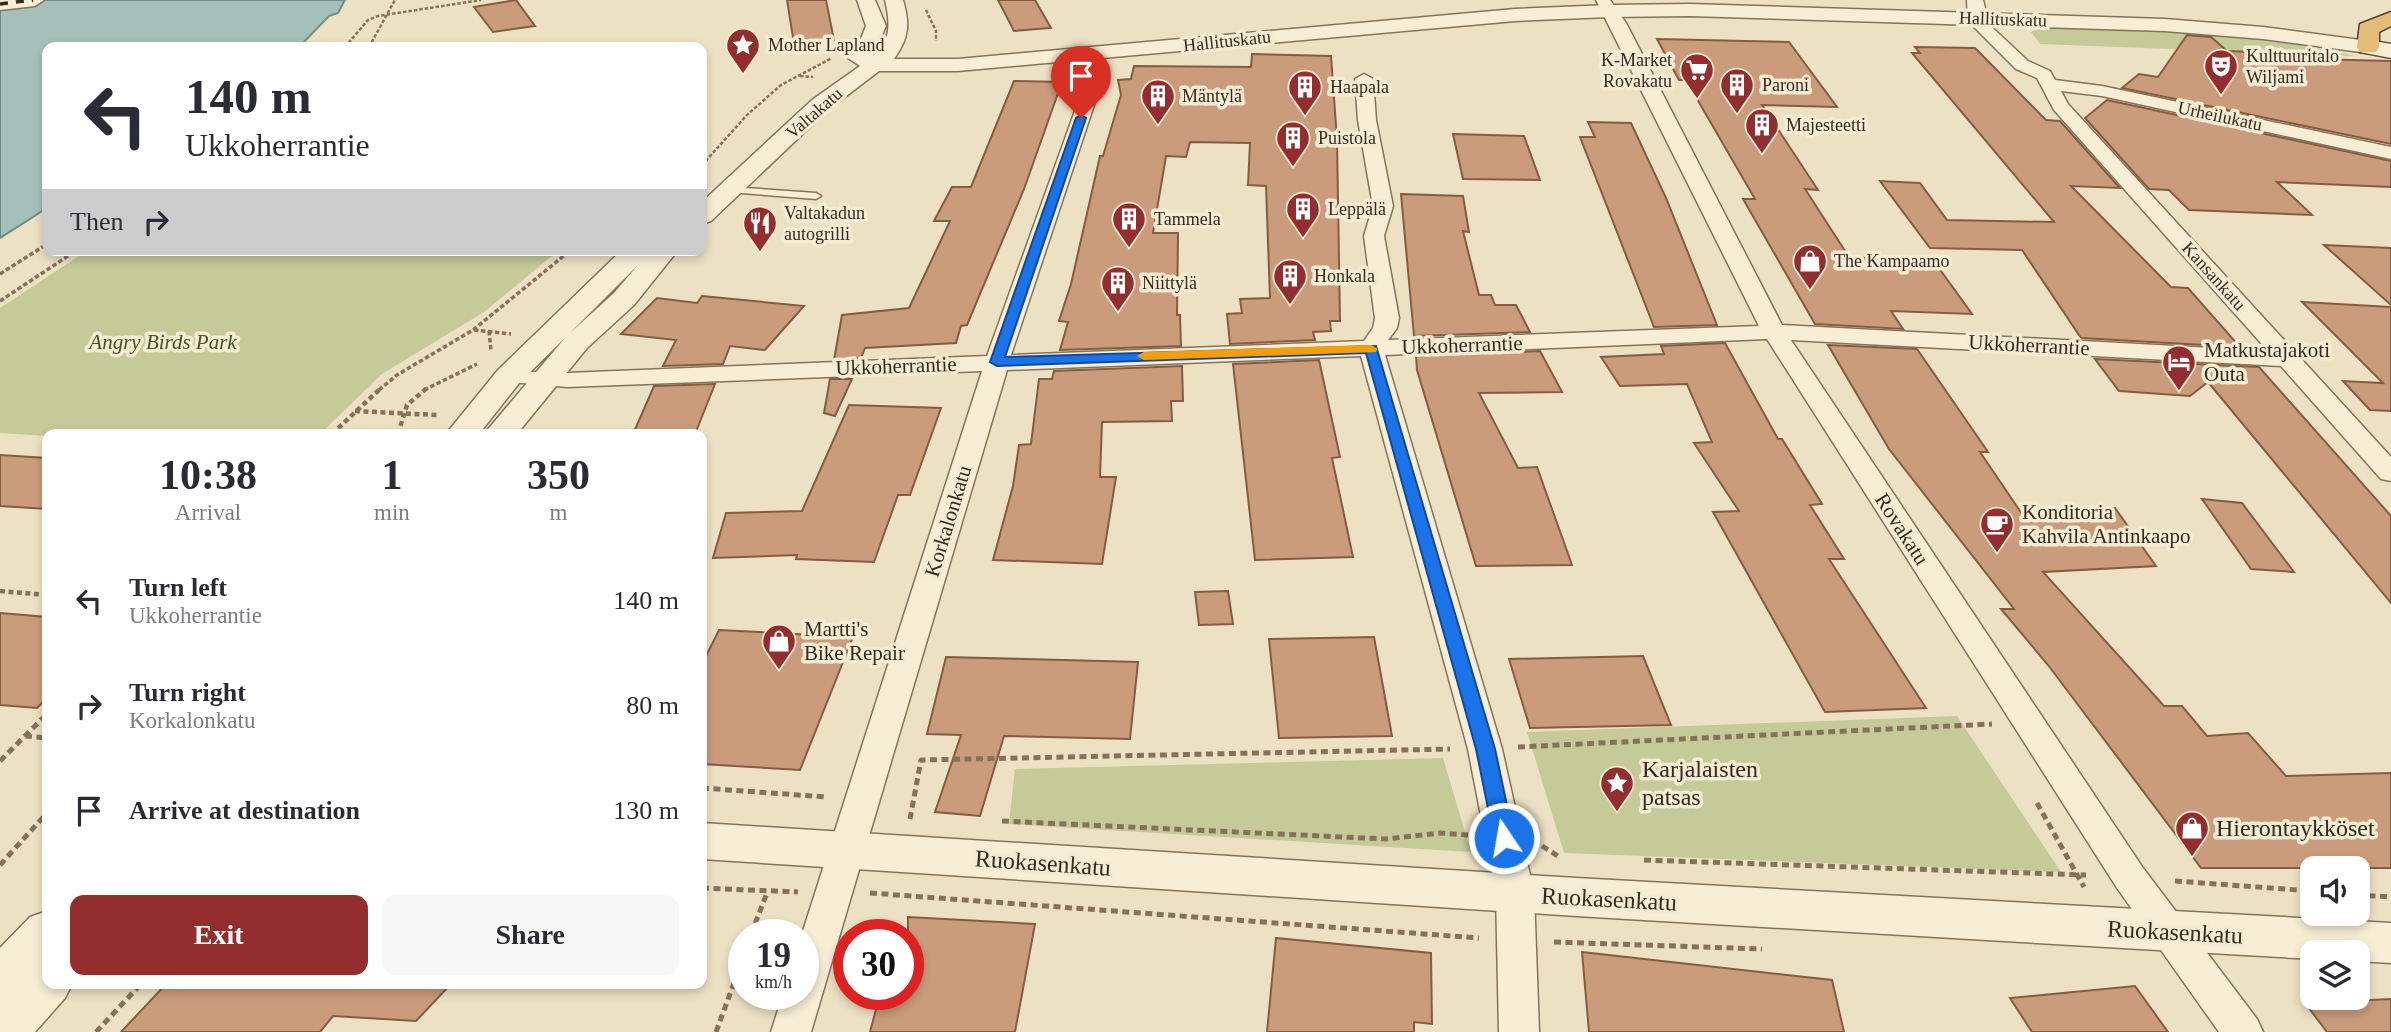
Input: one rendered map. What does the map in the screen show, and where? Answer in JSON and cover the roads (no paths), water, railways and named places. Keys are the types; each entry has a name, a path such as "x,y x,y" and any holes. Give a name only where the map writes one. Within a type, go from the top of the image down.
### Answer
{"highway":[{"path":"2368,43 2368,29 2391,18"}],"main road":[{"name":"Hallituskatu","path":"2368,43 2391,51"}],"street":[{"path":"0,4 35,0"},
{"name":"Valtakatu","path":"707,212 820,105 864,59 876,26 866,0"},
{"path":"864,59 895,43 900,23 894,0"},
{"name":"Hallituskatu","path":"864,59 1330,26 1361,28 1556,12 1650,0"},
{"name":"Hallituskatu","path":"1683,0 2210,16 2368,43"},
{"name":"Hallituskatu","path":"864,59 958,65 1088,54 1522,4 1975,8 2001,19 2196,27 2368,43 2391,42"},
{"name":"Rovakatu","path":"1607,6 1774,332 2130,878 2242,1032"},
{"name":"Kansankatu","path":"1975,8 2022,65 2046,80 2060,106 2391,473"},
{"name":"Kansankatu","path":"2001,19 2049,67 2046,80"},
{"path":"1055,44 1088,54"},
{"name":"Korkalonkatu","path":"819,943 997,362 1098,69 1088,54"},
{"name":"Valtakatu","path":"707,186 805,96 864,59"},
{"path":"1364,79 1370,140 1383,206 1374,236 1387,318 1385,328 1371,348 1485,749 1516,893 1518,1032"},
{"name":"Urheilukatu","path":"2046,80 2391,153"},
{"path":"452,424 509,376 632,256"},
{"path":"504,429 577,342 624,299 660,256"},
{"name":"Ukkoherrantie","path":"509,376 543,380 1774,332 2290,359"},
{"name":"Ruokasenkatu","path":"707,842 842,870 1516,893 2391,943"},
{"path":"0,981 42,936"},
{"path":"3,1032 42,989"},
{"name":"Korkalonkatu","path":"791,1032 798,1010"}],"lane":[{"path":"731,190 816,196"}],"water":[{"path":"0,0 345,0 338,13 329,16 304,42 42,42 42,211 0,238"}],"railway":[{"path":"0,4 33,0"}],"place":[{"name":"Mother Lapland","path":"743,75"},
{"name":"Kulttuuritalo Wiljami","path":"2221,96"},
{"name":"K-Market Rovakatu","path":"1697,100"},
{"name":"Paroni","path":"1737,115"},
{"name":"Haapala","path":"1305,117"},
{"name":"Mäntylä","path":"1158,126"},
{"name":"Majesteetti","path":"1762,155"},
{"name":"Puistola","path":"1293,168"},
{"name":"Leppälä","path":"1303,239"},
{"name":"Tammela","path":"1129,249"},
{"name":"Valtakadun autogrilli","path":"760,253"},
{"name":"The Kampaamo","path":"1810,291"},
{"name":"Honkala","path":"1290,306"},
{"name":"Niittylä","path":"1118,313"},
{"name":"Matkustajakoti Outa","path":"2179,392"},
{"name":"Konditoria Kahvila Antinkaapo","path":"1997,554"},
{"name":"Martti's Bike Repair","path":"779,671"},
{"name":"Karjalaisten patsas","path":"1617,813"},
{"name":"Hierontaykköset","path":"2192,858"}],"park label":[{"name":"Angry Birds Park","path":"163,342"}]}
